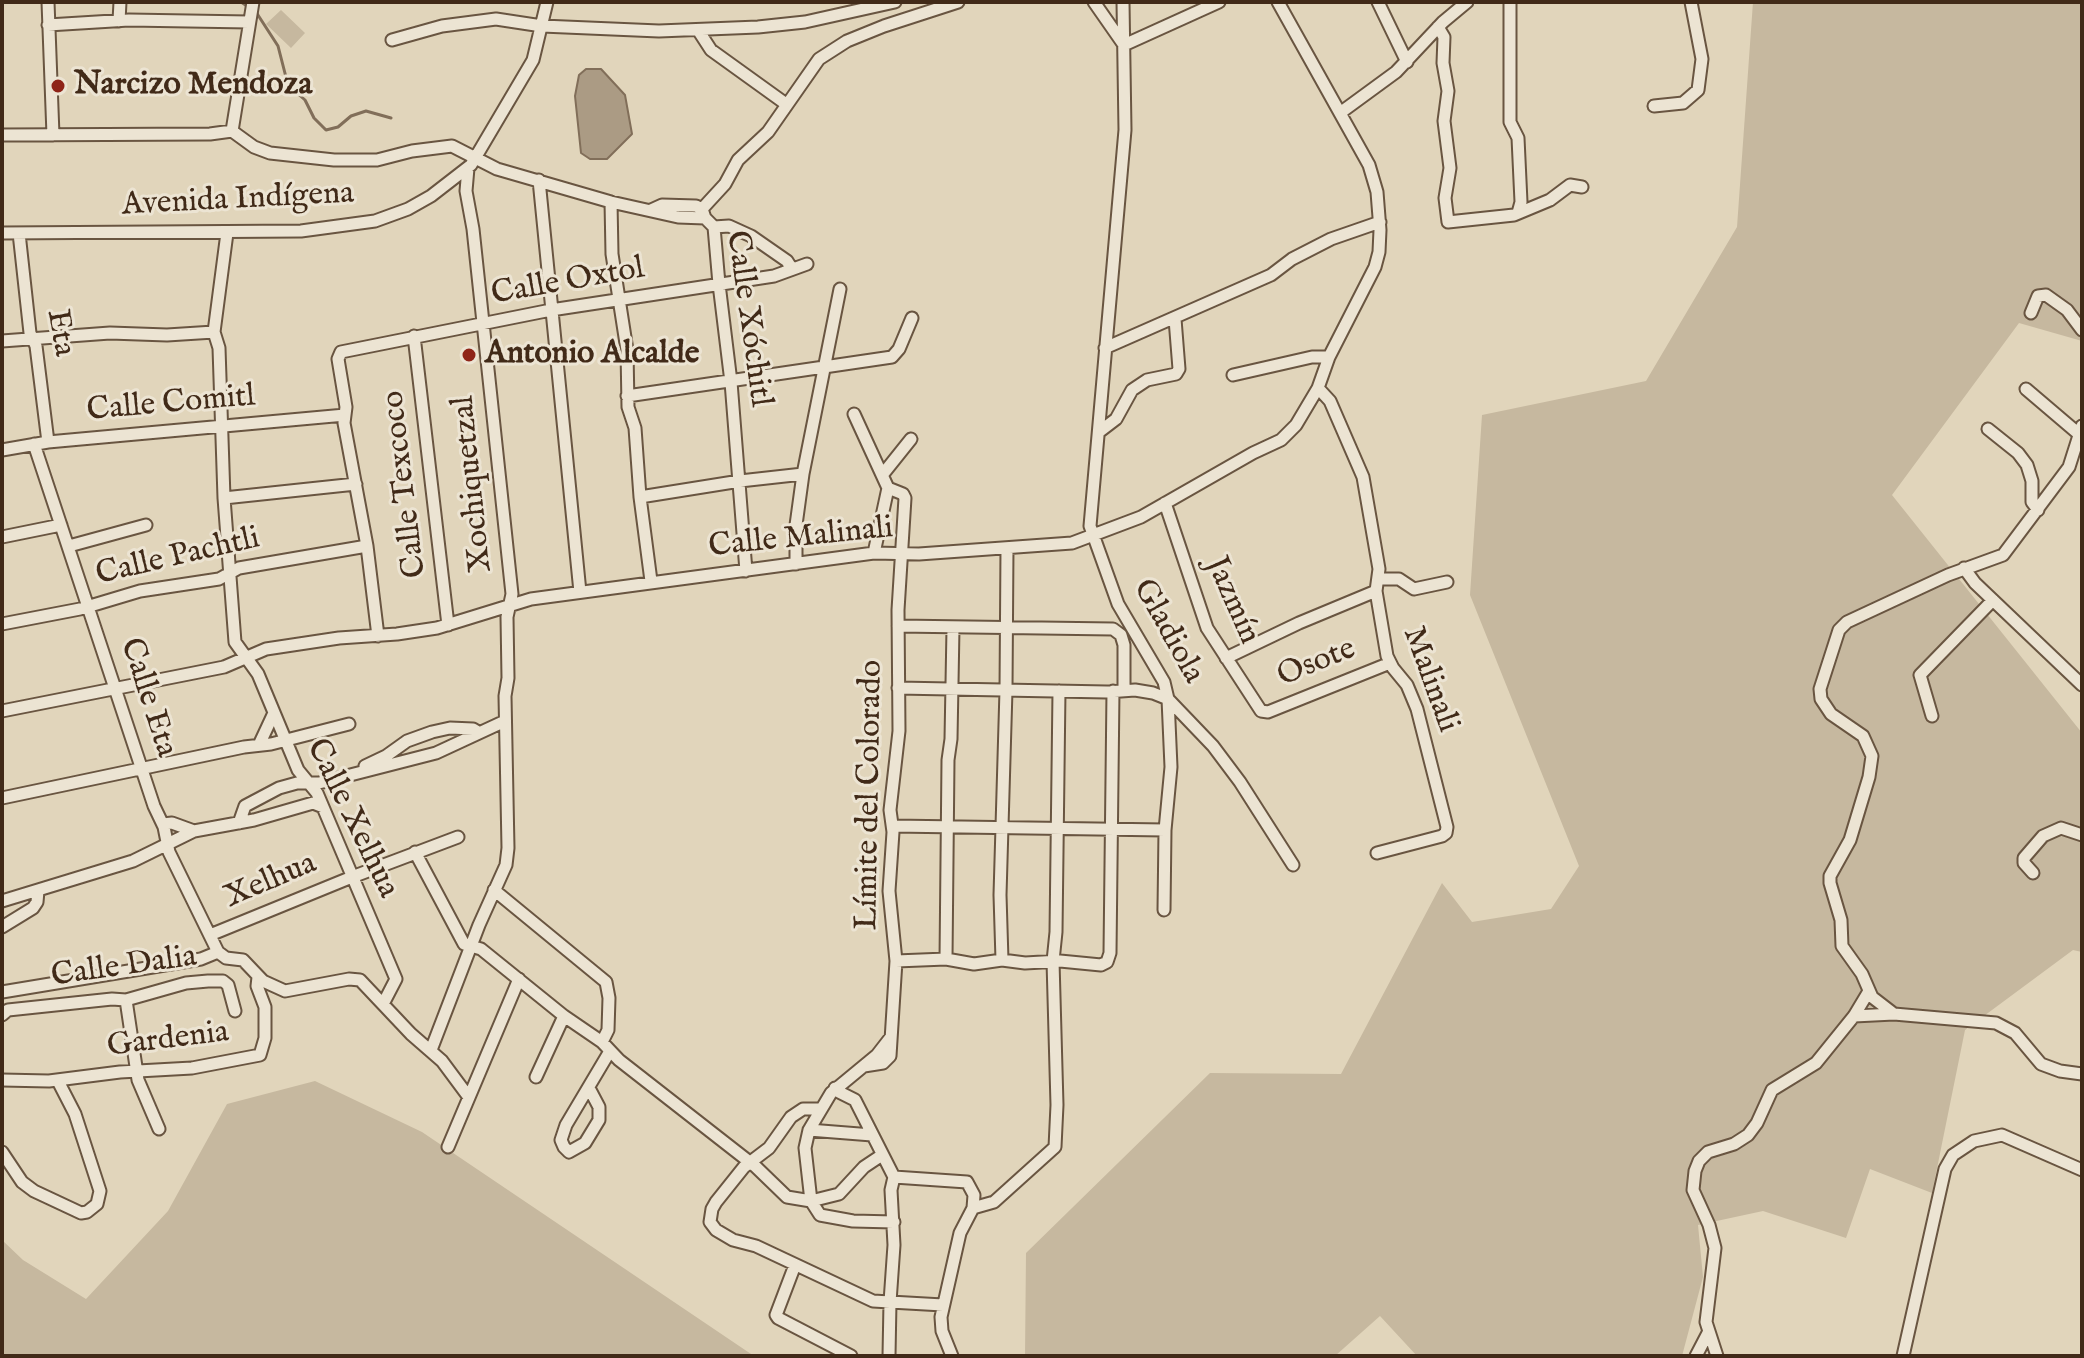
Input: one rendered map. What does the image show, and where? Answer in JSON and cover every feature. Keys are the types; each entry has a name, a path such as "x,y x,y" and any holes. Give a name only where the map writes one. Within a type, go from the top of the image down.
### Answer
{"street":[{"path":"48,2 53,135"},
{"path":"119,21 120,2"},
{"path":"232,131 253,2"},
{"name":"Avenida Indígena","path":"2,233 301,231 375,221 424,201 468,168 476,158 525,77 536,50 547,2"},
{"path":"392,40 442,26 490,20 542,26 698,30 783,25 895,2"},
{"path":"707,218 738,160 768,132 815,63 838,46 884,26 958,2"},
{"path":"1094,2 1124,45"},
{"path":"1092,535 1090,521 1125,130 1123,2"},
{"path":"1124,45 1219,2"},
{"name":"Calle Malinali","path":"2,711 224,667 266,649 448,625 510,604 580,592 874,553 902,554 1072,543 1141,517 1286,437 1318,388 1329,357 1375,267 1380,222 1373,174 1278,2"},
{"path":"1378,2 1407,62"},
{"path":"1340,113 1407,62 1438,27 1467,2"},
{"path":"1510,2 1510,122 1518,138 1521,202 1518,213"},
{"path":"1654,106 1683,103 1698,90 1702,59 1691,2"},
{"path":"48,25 119,21 249,22"},
{"path":"1438,27 1444,37 1443,63 1448,91 1444,121 1450,168 1445,198 1446,220 1453,224 1518,213 1550,200 1570,185 1582,187"},
{"path":"698,30 711,50 786,104"},
{"path":"2,135 210,134 232,131 254,147 270,153 334,160 377,160 412,151 452,146 497,169 611,202 678,217 707,218 751,236 787,261 792,269"},
{"name":"Xochiquetzal","path":"431,1050 506,865 508,848 505,721 507,617 512,594 473,229 466,191 468,168"},
{"path":"539,180 580,592"},
{"path":"611,202 612,254 627,350 627,396 635,428 651,581"},
{"name":"Calle Xóchitl","path":"707,218 731,382 746,571"},
{"path":"1105,348 1271,275 1292,259 1331,239 1380,222"},
{"name":"Eta","path":"19,233 30,333 34,339 48,442"},
{"path":"227,233 214,332 219,348 224,498 235,642 246,657"},
{"name":"Calle Oxtol","path":"345,415 339,354 551,310 774,276 807,264"},
{"path":"796,564 796,525 803,474 840,289"},
{"path":"2031,313 2038,296 2046,295 2067,310 2082,330"},
{"path":"627,396 892,357 899,349 912,318"},
{"path":"1099,432 1116,419 1132,390 1147,380 1176,374 1179,369 1175,319"},
{"path":"2,341 110,333 167,335 214,332"},
{"name":"Calle Texcoco","path":"414,336 448,625"},
{"path":"1233,375 1312,357 1329,357"},
{"name":"Malinali","path":"1318,388 1330,401 1360,469 1379,569 1377,585 1390,663 1407,685 1417,709 1447,830 1442,836 1377,853"},
{"path":"1894,1014 1877,1002 1842,946 1841,920 1830,879 1850,840 1869,777 1871,751 1859,733 1831,714 1823,704 1820,689 1843,624 1964,568 2003,555 2069,467 2081,431 2026,389"},
{"path":"854,414 888,488 874,553"},
{"path":"345,415 367,546 378,636"},
{"name":"Calle Comitl","path":"2,450 48,442 345,415"},
{"path":"1988,429 2018,453 2027,465 2032,476 2032,502 2038,510"},
{"path":"883,474 911,439"},
{"name":"Calle Eta","path":"34,444 154,806 163,824 167,844 222,955"},
{"path":"640,497 803,474"},
{"path":"224,498 356,484"},
{"name":"Límite del Colorado","path":"835,1088 864,1066 887,1060 891,1051 896,961 889,891 893,826 890,810 899,731 898,626 905,497 888,488"},
{"name":"Jazmín","path":"1165,503 1207,628 1263,712"},
{"path":"2,537 61,525"},
{"path":"69,546 146,525"},
{"name":"Gladiola","path":"1092,535 1118,604 1164,682 1168,699 1213,746 1293,865"},
{"name":"Calle Pachtli","path":"2,624 140,591 219,579 239,568 367,546"},
{"path":"1002,960 1000,895 1007,548"},
{"path":"1964,568 2082,685"},
{"path":"1226,658 1377,585 1399,579 1414,589 1447,582"},
{"path":"1932,716 1920,675 1993,600"},
{"path":"1117,631 1129,622"},
{"path":"896,961 946,959 974,964 1002,960 1101,965 1108,960 1119,691 1125,649 1117,631 1107,627 898,626"},
{"path":"946,959 953,628"},
{"name":"Calle Xelhua","path":"246,657 258,674 298,770 310,783 323,807 396,979 383,1004"},
{"name":"Osote","path":"1263,712 1390,663"},
{"path":"898,688 1144,690 1168,699 1171,767 1165,830 1164,910"},
{"path":"973,1208 994,1202 1055,1147 1057,1105 1053,961 1059,691"},
{"path":"259,745 273,715"},
{"path":"239,823 245,806 264,794 293,784 319,783 445,751 505,721"},
{"path":"2,798 349,724"},
{"path":"359,773 363,767 386,756 399,744 432,732 450,728 478,732"},
{"path":"416,758 432,732"},
{"path":"2,901 133,861 194,831 239,823 313,803 323,807"},
{"path":"163,824 172,823 194,831"},
{"path":"893,826 1165,830"},
{"path":"2033,873 2024,863 2024,858 2043,836 2061,828 2082,835"},
{"name":"Xelhua","path":"210,935 458,837"},
{"path":"415,852 462,941 481,949 606,1047 749,1162 787,1197 811,1201 842,1193 858,1173 882,1155"},
{"path":"494,890 606,982 609,998 606,1047 589,1088 575,1106 561,1136 569,1152 585,1143 599,1120 599,1107 589,1088"},
{"path":"2,927 33,908 38,891"},
{"path":"2,992 222,955 243,960 258,977 279,990 291,991 357,979 450,1070 468,1096"},
{"name":"Gardenia","path":"2,1080 58,1081 120,1072 192,1068 260,1055 265,1038 265,1007 257,986 258,977"},
{"path":"448,1147 519,979"},
{"name":"Calle Dalia","path":"2,1015 8,1010 126,1000 186,983 220,981 228,985 235,1011"},
{"path":"1717,1356 1708,1333 1707,1309 1715,1248 1709,1225 1693,1190 1699,1161 1711,1150 1734,1144 1748,1135 1772,1090 1816,1063 1854,1016 1869,991"},
{"path":"126,1000 141,1089 159,1129"},
{"path":"1854,1016 1894,1014 2003,1025 2015,1033 2041,1064 2082,1074"},
{"path":"536,1077 564,1016"},
{"path":"2,1152 29,1187 84,1213 94,1208 101,1194 75,1114 58,1081"},
{"path":"889,1356 894,1222 891,1190 894,1177 855,1100 835,1088 809,1130 805,1148 811,1201 820,1215 853,1221 894,1222"},
{"path":"820,1109 803,1109 795,1114 769,1148 749,1162 713,1206 710,1222 726,1236 756,1246 873,1301 943,1305"},
{"path":"809,1130 872,1135"},
{"path":"1903,1356 1945,1169 1953,1155 1974,1141 2002,1135 2082,1170"},
{"path":"894,1177 967,1182 974,1195 973,1208 960,1233 940,1324 952,1356"},
{"path":"795,1265 778,1318 851,1356"},
{"path":"1696,1356 1708,1333"}],"shaded area":[{"path":"1753,2 2082,2 2082,341 2019,323 1892,495 2082,733 2082,952 2073,950 1965,1030 1932,1193 1870,1169 1846,1238 1763,1211 1698,1225 1703,1277 1682,1356 1417,1356 1380,1316 1335,1356 1025,1356 1026,1253 1210,1073 1341,1074 1442,883 1472,922 1551,909 1579,866 1470,595 1482,415 1646,381 1737,227"},
{"path":"281,10 305,33 291,48 266,24"},
{"path":"586,69 601,69 625,95 632,134 607,159 590,159 581,153 575,96 579,75"},
{"path":"315,1081 422,1132 754,1356 2,1356 2,1240 23,1260 86,1299 168,1211 227,1104"}],"waterway":[{"path":"241,2 250,8"},
{"path":"256,12 278,46 288,85 305,100 314,118 326,130 338,127 351,116 366,111 391,118"}],"place":[{"name":"Narcizo Mendoza","path":"58,86"},
{"name":"Antonio Alcalde","path":"469,355"}]}
